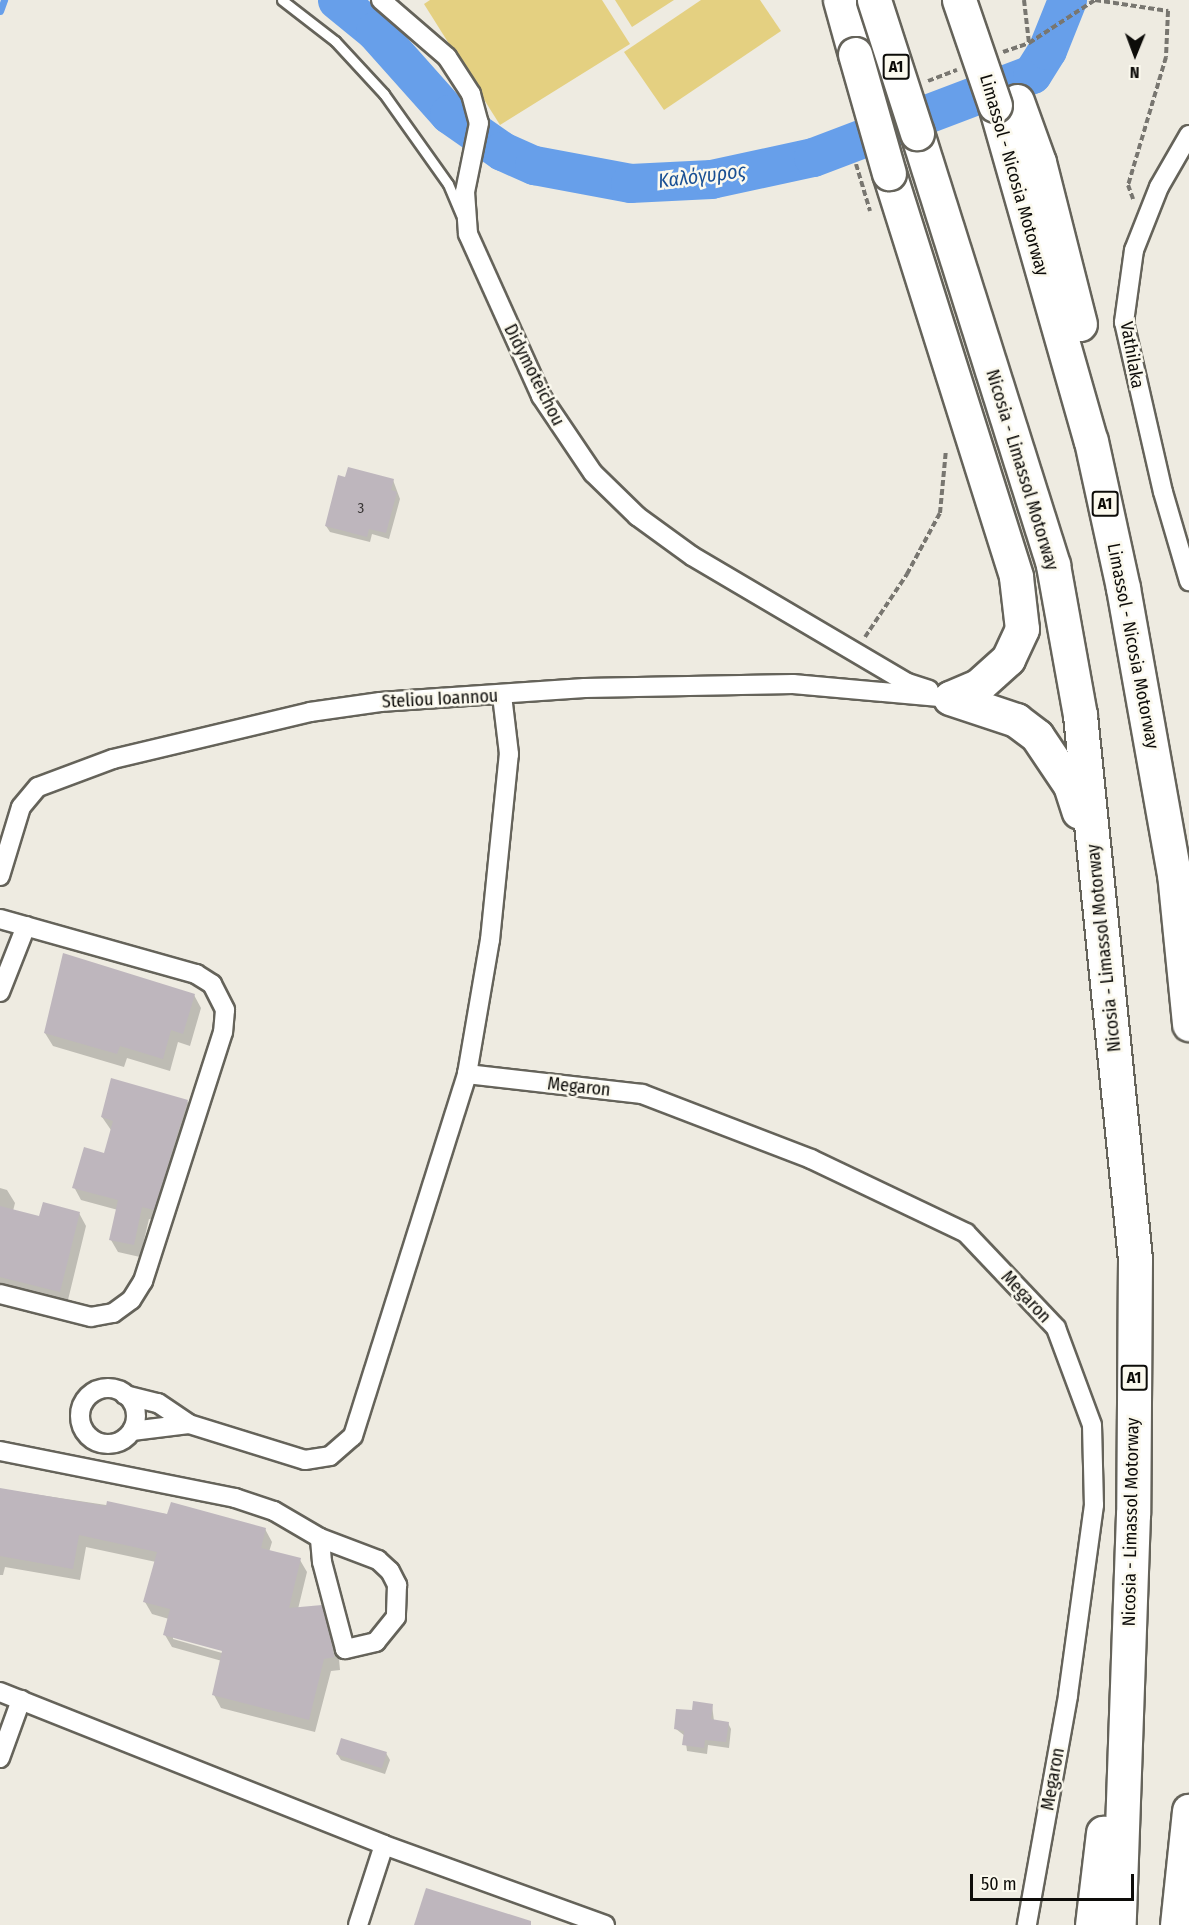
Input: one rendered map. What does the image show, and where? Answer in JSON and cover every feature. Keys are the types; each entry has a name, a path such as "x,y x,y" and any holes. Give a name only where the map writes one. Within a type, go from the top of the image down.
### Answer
{"highway":[{"path":"840,0 889,173 1017,587 1022,629 1008,659 978,686 950,698"},
{"name":"Nicosia - Limassol Motorway","path":"874,0 1053,565 1080,715 1135,1259 1130,1611 1119,1925"},
{"name":"Limassol - Nicosia Motorway","path":"959,0 1006,103 1091,441 1149,717 1179,911 1189,1024"},
{"path":"983,0 1006,103"},
{"path":"950,698 1016,720 1037,736 1070,785 1094,856"},
{"path":"1092,1925 1114,1695 1130,1611"},
{"path":"1177,1925 1189,1811"}],"street":[{"name":"Didymoteichou","path":"381,0 447,57 471,94 477,130 465,192 464,219 541,396 593,473 637,516 684,551 908,682 950,698"},
{"name":"Vathilaka","path":"1189,135 1159,187 1134,250 1124,322 1163,492 1189,581"},
{"name":"Steliou Ioannou","path":"0,876 21,807 28,795 38,787 74,771 310,712 380,702 585,688 793,684 950,698"},
{"path":"189,1424 132,1431 118,1442 99,1443 85,1432 82,1406 102,1389 158,1403 189,1424 305,1460 330,1456 346,1446 357,1424 468,1074 489,940 509,754 502,695"},
{"path":"0,919 196,974 218,991 225,1022 143,1281 131,1300 113,1313 81,1317 0,1294"},
{"path":"0,992 27,926"},
{"name":"Megaron","path":"468,1074 642,1094 811,1160 966,1233 1056,1328 1092,1425 1094,1505 1068,1696 1027,1925"},
{"path":"125,1395 135,1413 132,1431"},
{"path":"91,1466 99,1443"},
{"path":"0,1450 91,1466 254,1504 321,1538 378,1560 390,1571 397,1586 396,1617 376,1642 345,1650 322,1562 321,1538"},
{"path":"0,1692 577,1920 605,1925"},
{"path":"0,1758 21,1700"},
{"path":"358,1925 384,1845"}],"lane":[{"path":"282,0 335,41 384,94 448,184 464,219"}],"path":[{"path":"1024,0 1029,43"},
{"path":"997,55 1029,43 1095,0 1168,12 1166,57 1128,185 1143,229"},
{"path":"922,83 965,67"},
{"path":"854,153 860,186 873,218"},
{"path":"856,651 907,574 940,513 947,443"}],"shaded area":[{"path":"430,0 602,0 630,44 500,125 424,4"},
{"path":"615,0 674,0 632,27"},
{"path":"701,0 760,0 781,31 664,110 624,52"}],"building":[{"path":"348,467 394,479 391,490 397,492 386,533 369,529 367,537 325,526 338,475 345,477"},
{"path":"63,953 195,994 183,1034 171,1030 163,1059 120,1046 117,1054 44,1033"},
{"path":"111,1078 188,1100 154,1210 142,1207 134,1245 109,1240 118,1200 72,1188 84,1147 104,1153 113,1121 101,1117"},
{"path":"43,1202 80,1212 60,1292 0,1277 0,1206 39,1216"},
{"path":"0,1488 106,1506 107,1501 167,1514 171,1502 266,1528 261,1548 301,1558 289,1608 322,1605 332,1645 334,1657 324,1659 309,1720 212,1695 222,1651 163,1635 170,1609 143,1602 157,1552 79,1535 73,1569 0,1556"},
{"path":"693,1701 713,1704 711,1719 729,1722 726,1742 705,1740 704,1748 682,1745 684,1731 674,1729 676,1709 692,1710"},
{"path":"341,1738 387,1752 382,1768 336,1754"},
{"path":"426,1888 531,1921 531,1925 414,1925"}],"waterway":[{"name":"Καλόγυρος","path":"0,11 4,0"},
{"name":"Καλόγυρος","path":"337,0 375,31 449,114 502,151 534,165 630,183 711,179 813,157 1032,74 1047,50 1067,0"}]}
